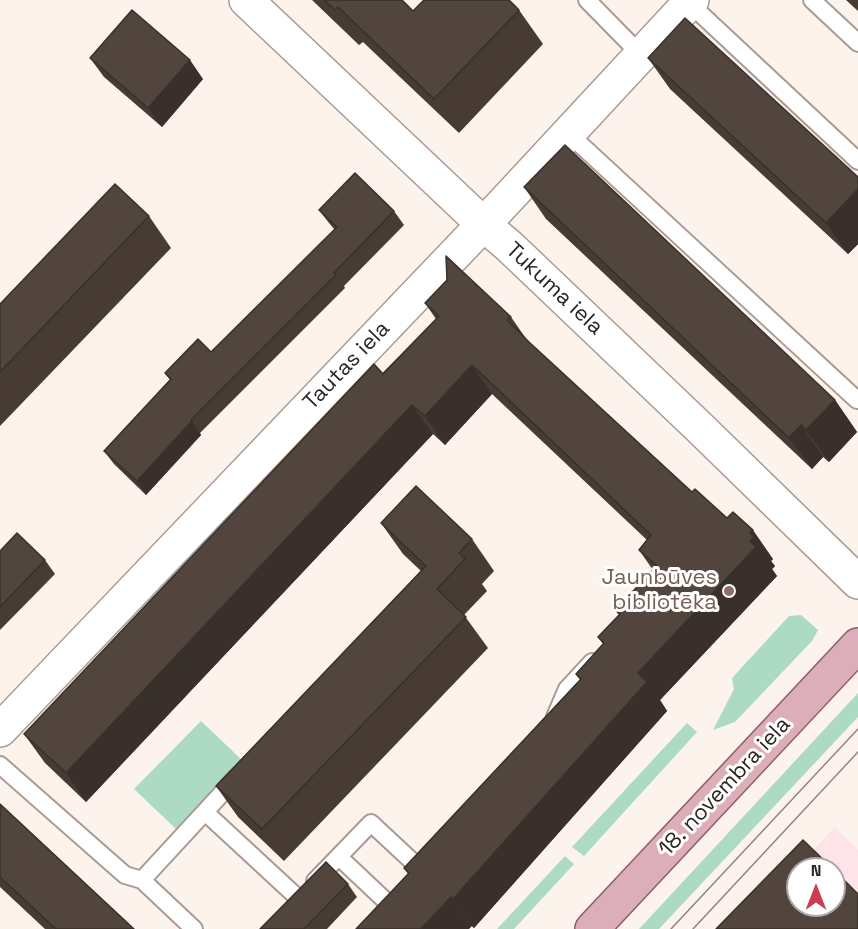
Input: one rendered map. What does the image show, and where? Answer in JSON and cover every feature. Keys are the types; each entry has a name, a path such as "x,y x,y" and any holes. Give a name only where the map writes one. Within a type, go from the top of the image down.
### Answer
{"main road":[{"name":"18. novembra iela","path":"592,929 858,645"}],"street":[{"name":"Tukuma iela","path":"246,0 483,224 510,246 858,582"},
{"name":"Tautas iela","path":"0,730 483,224 691,2"}],"lane":[{"path":"587,0 641,55"},
{"path":"812,0 858,43"},
{"path":"691,2 858,161"},
{"path":"568,133 858,399"},
{"path":"545,731 553,723 567,689 604,648"},
{"path":"0,765 125,875 142,880 194,929"},
{"path":"142,880 248,766"},
{"path":"205,812 298,898"},
{"path":"284,914 371,823 413,873 391,906 376,921"},
{"path":"339,857 391,906"}],"shaded area":[{"path":"835,827 858,850 858,929 738,929 786,879 786,917 846,917 846,857 806,857"}],"green space":[{"path":"801,615 818,630 812,641 735,722 713,730 734,689 732,678 789,616"},
{"path":"858,693 858,717 659,929 639,929"},
{"path":"201,721 243,761 176,829 134,789"},
{"path":"687,723 697,732 584,856 572,847"},
{"path":"565,856 574,864 514,929 497,929"}],"building":[{"path":"324,0 402,0 413,11 424,0 509,0 519,10 434,99 338,7 335,10"},
{"path":"132,10 190,60 148,108 90,58"},
{"path":"685,18 858,177 858,189 826,223 648,58"},
{"path":"565,145 835,400 806,430 801,425 789,438 524,187"},
{"path":"355,173 394,211 334,273 336,275 191,420 137,481 104,451 171,379 165,373 198,339 211,352 337,227 319,210"},
{"path":"115,184 149,216 0,372 0,304"},
{"path":"446,256 511,317 507,320 530,343 692,492 695,489 727,518 733,512 753,530 750,533 754,537 750,541 756,547 638,673 647,682 453,899 451,897 421,929 356,929 409,873 404,868 581,679 576,674 604,643 598,637 620,614 615,610 657,566 639,550 651,535 472,365 425,416 412,405 66,773 24,734 374,364 383,374 439,316 425,303 447,280"},
{"path":"416,486 472,539 459,553 465,559 437,589 466,617 262,829 216,786 426,566 381,523"},
{"path":"17,533 45,560 0,607 0,551"},
{"path":"0,804 134,929 56,929 0,877"},
{"path":"803,840 821,857 786,857"},
{"path":"786,857 786,917 846,917 846,882 858,894 858,929 716,929"},
{"path":"326,862 348,884 304,929 260,929"}],"tram line":[{"path":"671,929 858,729"},
{"path":"693,929 858,752"}],"place":[{"name":"Jaunbūves bibliotēka","path":"729,591"}]}
